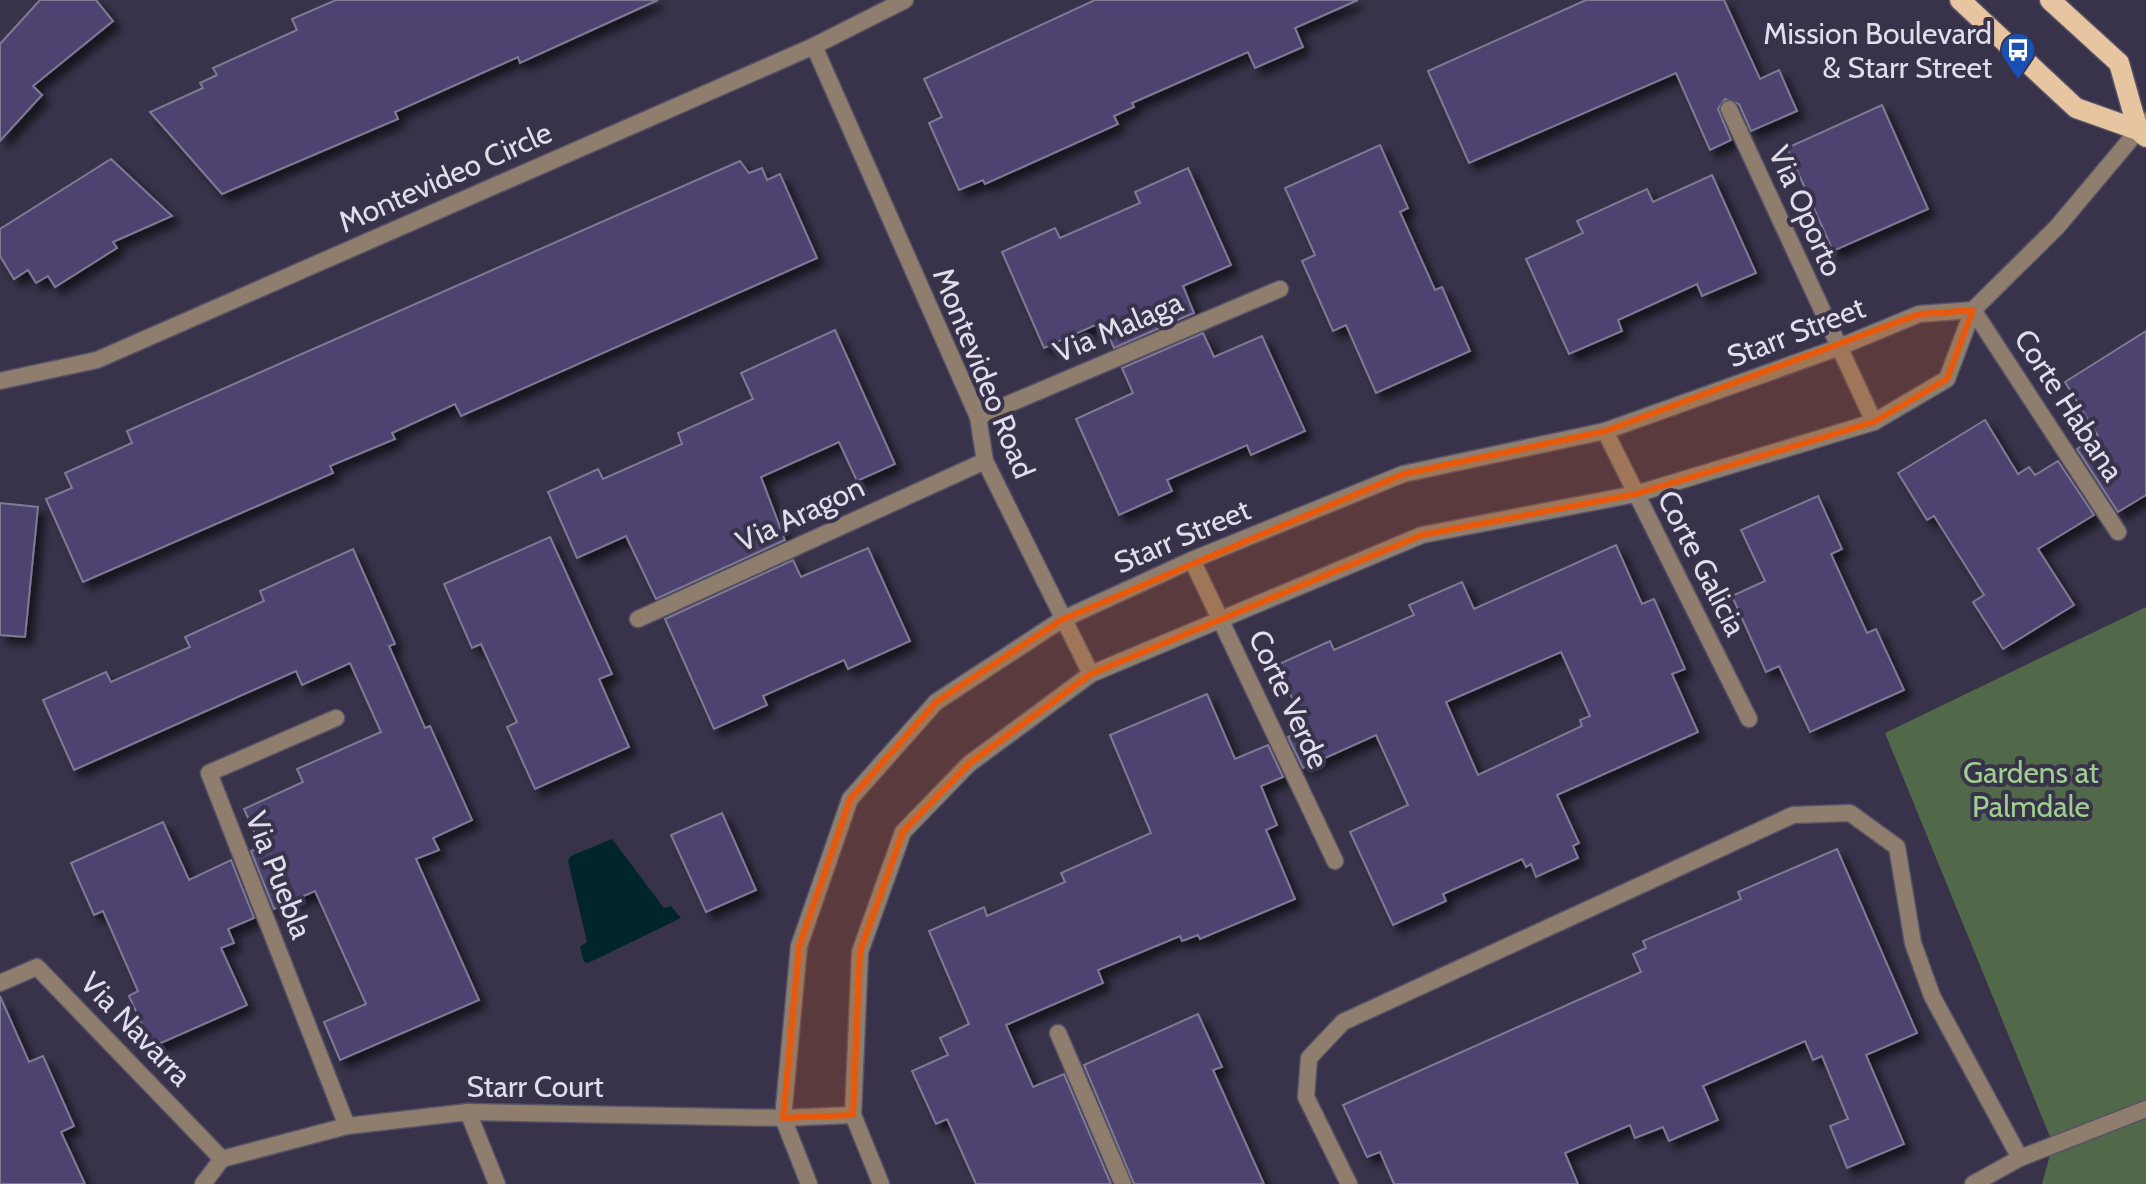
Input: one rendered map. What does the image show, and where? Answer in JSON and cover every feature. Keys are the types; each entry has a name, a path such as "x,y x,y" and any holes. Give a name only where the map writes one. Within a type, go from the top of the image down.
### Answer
{"main road":[{"path":"1960,0 2076,108 2143,130"},
{"path":"2050,0 2119,63 2143,130"}],"street":[{"name":"Montevideo Circle","path":"0,381 97,360 814,46 905,0"},
{"name":"Montevideo Road","path":"814,46 978,417 985,461 1061,620 1091,674"},
{"name":"Via Oporto","path":"1729,109 1837,348 1874,422"},
{"path":"881,1184 853,1115 860,952 903,832 969,764 1091,674 1422,535 1636,494 1874,422 1947,379 1973,310 2057,227 2143,130"},
{"name":"Via Malaga","path":"978,417 1280,289"},
{"name":"Starr Street","path":"809,1184 783,1118 799,946 850,799 936,702 1061,620 1192,560 1403,474 1605,431 1837,348 1919,314 1973,310"},
{"name":"Corte Habana","path":"1973,310 2118,532"},
{"name":"Corte Galicia","path":"1605,431 1749,719"},
{"name":"Via Aragon","path":"638,619 985,461"},
{"name":"Corte Verde","path":"1192,560 1335,861"},
{"name":"Via Puebla","path":"336,718 209,773 347,1126"},
{"path":"1349,1184 1306,1097 1309,1058 1343,1022 1793,815 1850,813 1897,847 1913,943 1932,996 2020,1158"},
{"name":"Via Navarra","path":"0,983 37,967 222,1159"},
{"path":"1058,1033 1123,1184"},
{"path":"1973,1184 2020,1158 2146,1109"},
{"path":"468,1112 497,1184"},
{"name":"Starr Court","path":"222,1159 347,1126 468,1112 783,1118 853,1115"},
{"path":"203,1184 222,1159"}],"highlighted area":[{"path":"1973,310 1947,379 1874,422 1636,494 1422,535 1091,674 969,764 903,832 860,952 853,1115 783,1118 799,946 850,799 936,702 1061,620 1403,474 1605,431 1919,314"}],"green space":[{"name":"Gardens at Palmdale","path":"2146,607 2146,1184 2042,1184 2053,1144 1885,733"}],"shaded area":[{"path":"612,839 664,908 671,906 681,918 588,963 584,962 580,947 587,942 568,861 571,856"}],"building":[{"path":"40,0 96,0 113,21 33,86 42,95 0,141 0,44"},
{"path":"336,0 658,0 520,63 518,57 395,112 398,119 222,194 150,112 203,88 200,83 217,75 213,68 297,30 292,19"},
{"path":"1095,0 1358,0 1295,28 1303,47 1255,68 1248,52 1132,103 1134,107 1114,116 1118,124 985,184 983,180 959,190 929,123 942,117 924,79"},
{"path":"1586,0 1724,0 1760,79 1779,70 1797,111 1751,131 1739,104 1725,99 1718,109 1731,140 1710,150 1676,73 1469,163 1428,71"},
{"path":"1882,105 1928,209 1833,251 1787,148"},
{"path":"1380,145 1408,208 1400,212 1435,290 1442,287 1470,351 1376,393 1346,325 1333,331 1302,261 1315,255 1285,188"},
{"path":"111,159 172,216 113,242 117,248 55,287 48,276 36,283 28,270 14,279 0,256 0,229"},
{"path":"740,161 749,173 762,168 767,180 780,174 817,258 461,416 455,404 392,433 395,439 330,466 333,473 83,582 46,499 72,488 65,473 132,443 127,431"},
{"path":"1188,168 1231,265 1183,286 1194,313 1114,348 1102,322 1044,348 1002,252 1055,228 1060,238 1140,203 1135,192"},
{"path":"1712,175 1756,273 1702,296 1697,284 1618,320 1622,331 1569,354 1526,259 1583,233 1577,221 1647,189 1653,202"},
{"path":"835,330 895,464 857,481 839,442 761,477 785,540 656,599 626,536 577,558 548,492 598,469 603,479 682,444 678,433 753,399 741,373"},
{"path":"2146,331 2146,495 2118,512 2077,449 2098,436 2065,382"},
{"path":"1203,333 1214,357 1262,336 1305,431 1251,455 1247,445 1167,480 1172,491 1119,515 1076,419 1133,393 1122,368"},
{"path":"1985,420 2018,474 2029,467 2035,475 2058,461 2094,515 2038,549 2074,605 2003,649 1973,602 1984,595 1934,516 1927,520 1898,473"},
{"path":"1818,496 1842,549 1831,554 1867,633 1876,629 1904,690 1810,732 1779,666 1766,672 1732,596 1765,581 1741,530"},
{"path":"0,503 38,507 25,637 0,635"},
{"path":"550,537 612,674 599,679 629,747 535,789 507,727 517,722 481,644 472,648 444,584"},
{"path":"1616,545 1642,604 1654,599 1685,669 1672,674 1698,732 1557,795 1579,843 1573,846 1578,858 1536,877 1531,864 1526,867 1522,859 1443,894 1446,901 1393,925 1350,832 1408,805 1376,735 1303,768 1288,737 1306,729 1277,665 1330,641 1334,650 1414,615 1409,605 1462,582 1474,609","holes":["1561,652 1590,716 1580,720 1582,726 1478,775 1446,702"]},
{"path":"868,548 910,641 848,669 844,660 763,696 767,705 714,729 665,619 793,560 801,577"},
{"path":"353,549 395,644 389,646 425,728 430,726 472,820 433,838 439,850 416,859 479,1000 340,1060 324,1022 366,1004 315,891 274,909 251,851 261,847 244,809 303,782 297,769 381,732 350,663 302,685 296,671 74,770 43,700 106,672 111,682 190,647 185,637 264,601 260,591"},
{"path":"1207,694 1235,759 1268,745 1283,777 1261,786 1277,825 1266,830 1295,899 1200,939 1198,935 1182,941 1180,936 1098,970 1103,983 1006,1025 1033,1087 1064,1074 1111,1184 976,1184 947,1119 936,1124 912,1071 948,1055 940,1038 969,1024 929,931 984,907 987,916 1065,882 1061,873 1151,833 1110,735"},
{"path":"722,813 756,890 706,912 671,835"},
{"path":"163,822 189,880 231,860 254,918 228,929 234,943 221,948 247,1005 152,1047 129,996 138,991 103,911 94,915 71,863"},
{"path":"1837,849 1917,1033 1866,1055 1904,1144 1847,1168 1830,1126 1848,1119 1822,1056 1813,1060 1805,1041 1703,1086 1718,1120 1669,1141 1663,1127 1635,1138 1630,1125 1565,1153 1578,1184 1394,1184 1380,1152 1367,1157 1343,1105 1641,972 1633,954 1646,948 1643,941 1741,899 1738,892"},
{"path":"0,996 29,1062 43,1056 74,1126 61,1132 85,1184 0,1184"},
{"path":"1198,1014 1222,1067 1213,1070 1264,1184 1134,1184 1084,1065"}],"place":[{"name":"Mission Boulevard & Starr Street","path":"2018,81"}]}
